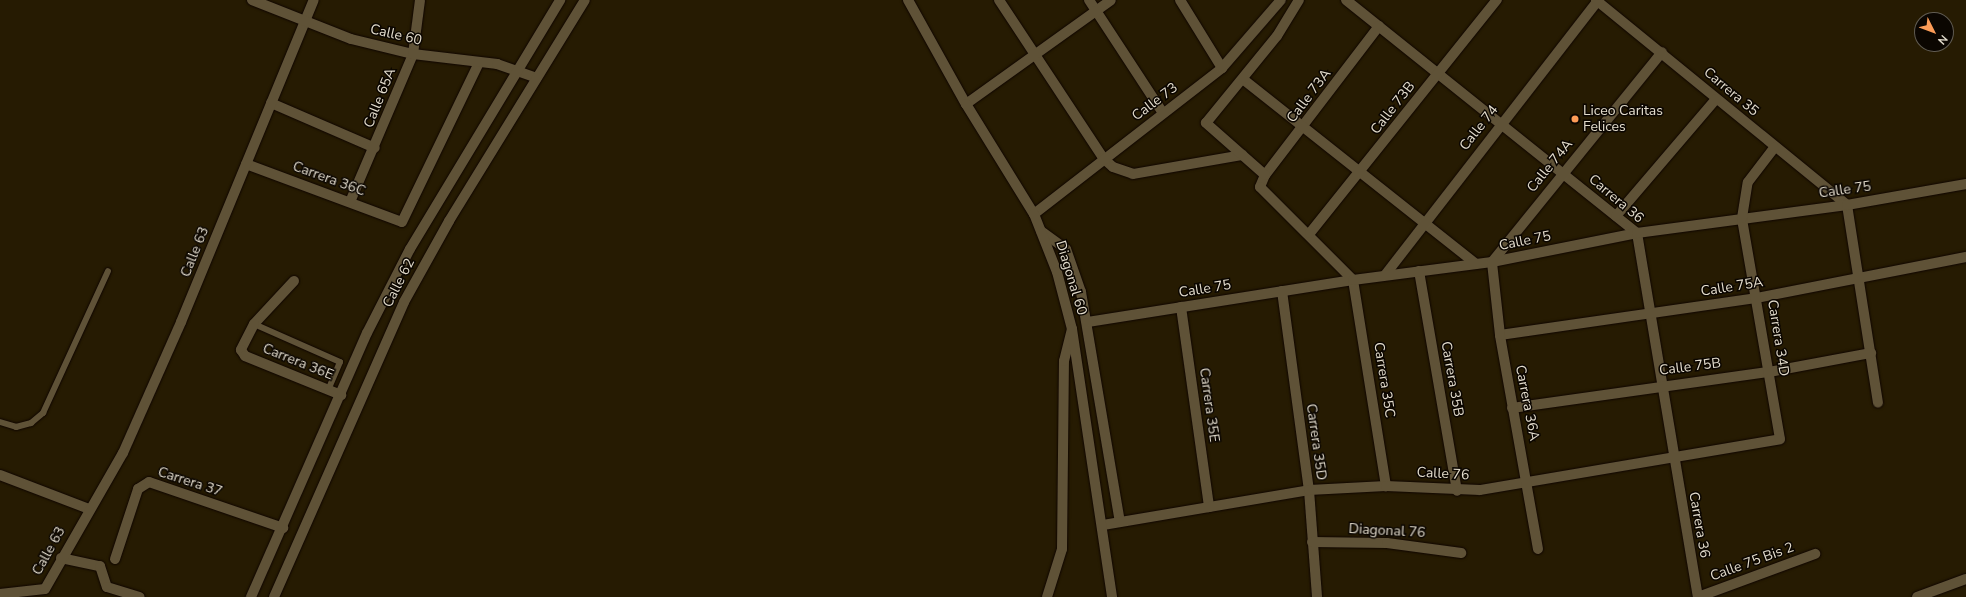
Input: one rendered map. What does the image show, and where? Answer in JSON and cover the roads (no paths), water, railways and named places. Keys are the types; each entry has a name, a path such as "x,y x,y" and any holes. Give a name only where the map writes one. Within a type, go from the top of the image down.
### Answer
{"street":[{"name":"Calle 60","path":"252,0 305,23 413,54 518,69 537,78"},
{"name":"Calle 63","path":"0,594 45,588 89,509 123,453 314,0"},
{"name":"Calle 65A","path":"350,202 375,148 413,54 420,0"},
{"name":"Calle 62","path":"251,597 341,395 410,249 560,0"},
{"name":"Calle 62","path":"274,597 404,302 449,220 585,0"},
{"name":"Diagonal 60","path":"908,0 966,104 1034,214 1057,272 1072,329 1103,525 1112,597"},
{"path":"999,0 1034,56 1103,158 1123,173 1133,174 1242,155"},
{"path":"1089,0 1163,113"},
{"path":"966,104 1111,0"},
{"path":"1180,0 1222,68"},
{"name":"Calle 73","path":"1034,214 1103,158 1222,68 1281,0"},
{"path":"1299,0 1244,80 1206,123 1242,155 1263,178 1266,193 1310,233 1353,280"},
{"name":"Carrera 36","path":"1346,0 1638,233 1652,314 1673,458 1698,597"},
{"name":"Calle 73B","path":"1310,233 1497,0"},
{"name":"Carrera 35","path":"1597,0 1662,52 1774,148 1847,205"},
{"name":"Calle 74","path":"1385,276 1424,221 1597,0"},
{"name":"Calle 73A","path":"1263,178 1304,127 1379,26"},
{"name":"Calle 74A","path":"1492,262 1562,172 1662,52"},
{"name":"Carrera 36C","path":"246,164 402,222 479,63"},
{"path":"1244,80 1362,170 1476,264"},
{"path":"1616,216 1716,98"},
{"path":"271,103 375,148"},
{"path":"1742,218 1748,182 1774,148"},
{"name":"Calle 75","path":"1088,322 1353,280 1492,262 1638,233 1847,205 1966,184"},
{"path":"1847,205 1878,404"},
{"name":"Carrera 34D","path":"1742,218 1757,298 1780,439"},
{"path":"1041,231 1060,242 1070,255 1088,322 1120,522"},
{"name":"Calle 75A","path":"1500,335 1757,298 1859,280 1966,257"},
{"name":"Carrera 36A","path":"1492,262 1500,335 1512,408 1528,482 1538,549"},
{"name":"Carrera 35B","path":"1419,271 1457,491"},
{"name":"Carrera 35C","path":"1353,280 1386,486"},
{"path":"254,324 294,281"},
{"name":"Carrera 35D","path":"1282,291 1309,490 1317,597"},
{"name":"Carrera 35E","path":"1181,307 1209,507"},
{"name":"Carrera 36E","path":"254,324 242,346 245,356 341,395"},
{"path":"1047,597 1062,549 1064,361 1072,329"},
{"name":"Calle 75B","path":"1512,408 1663,385 1769,372 1871,353"},
{"name":"Calle 76","path":"1103,525 1309,490 1386,486 1457,491 1528,482 1780,439"},
{"path":"0,474 89,509"},
{"name":"Carrera 37","path":"115,559 138,489 149,482 283,528"},
{"name":"Diagonal 76","path":"1312,542 1387,543 1461,553"},
{"name":"Calle 75 Bis 2","path":"1698,597 1815,554"},
{"path":"61,558 100,566 107,587 139,597"},
{"path":"1917,597 1966,578"}],"lane":[{"path":"0,422 16,427 31,423 43,413 108,271"},
{"path":"254,324 340,362 328,390"}],"place":[{"name":"Liceo Caritas Felices","path":"1575,119"}]}
